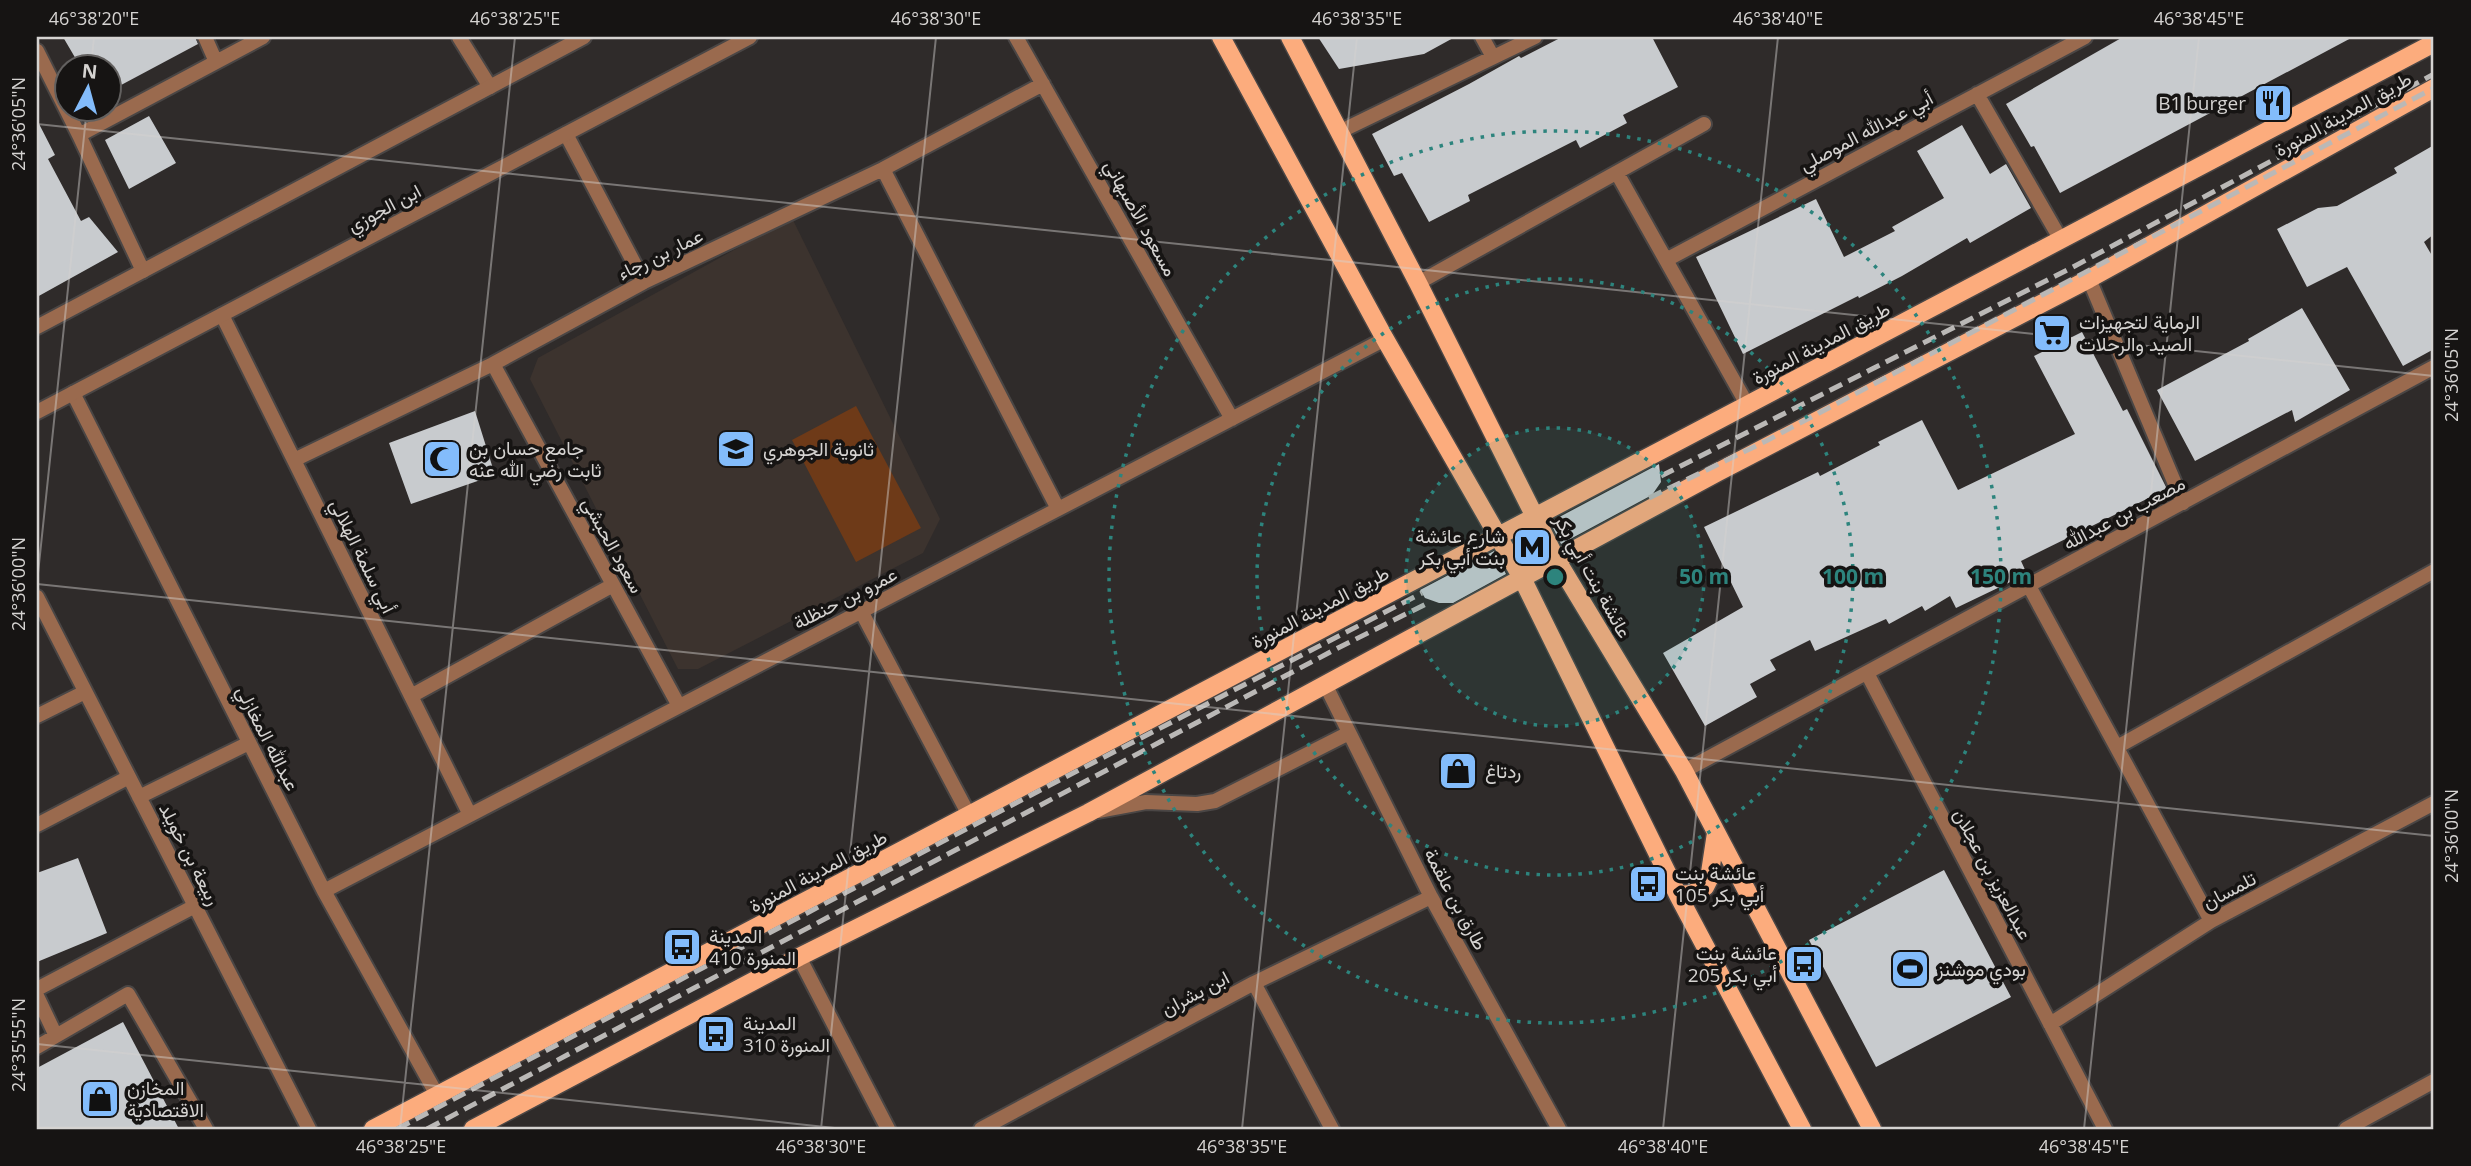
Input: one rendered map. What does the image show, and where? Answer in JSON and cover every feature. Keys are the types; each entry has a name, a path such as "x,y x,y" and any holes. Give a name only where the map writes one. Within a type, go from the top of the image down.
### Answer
{"main road":[{"path":"1221,37 1385,339 1522,578 1678,895 1802,1129"},
{"name":"عائشة بنت أبي بكر","path":"1290,37 1341,131 1556,559 1684,771 1872,1129"},
{"name":"طريق المدينة المنورة","path":"373,1129 2434,43"},
{"name":"طريق المدينة المنورة","path":"473,1129 799,957 1088,814 1556,559 2089,279 2434,88"},
{"path":"1678,895 1691,894 1705,887 1709,879 1716,833"}],"street":[{"path":"205,37 216,62"},
{"path":"79,135 263,37"},
{"path":"459,37 490,87"},
{"path":"37,327 584,37"},
{"name":"ابن الجوزي","path":"37,412 750,37"},
{"name":"مسعود الأصبهاني","path":"1016,37 1232,419"},
{"path":"1482,37 1493,57"},
{"path":"1341,131 1535,37"},
{"name":"أبي عبدالله الموصلي","path":"1666,260 1977,94 2058,43 2085,37"},
{"path":"37,51 143,271"},
{"name":"عمار بن رجاء","path":"294,460 493,364 644,282 883,169 1042,84"},
{"path":"1977,94 2061,240"},
{"path":"1418,283 1704,124"},
{"path":"566,134 644,282"},
{"path":"883,169 1058,509"},
{"path":"1617,173 1748,405"},
{"path":"2089,279 2183,503"},
{"name":"أبي سلمة الهلالي","path":"222,315 470,815"},
{"name":"عمرو بن حنظلة","path":"324,891 1385,339"},
{"name":"سعود الحبشي","path":"493,364 679,706"},
{"name":"مصعب بن عبدالله","path":"1684,771 2434,367"},
{"name":"عبدالله المغازلي","path":"72,394 324,891 437,1096"},
{"path":"2117,747 2434,571"},
{"path":"411,696 613,585"},
{"path":"2029,586 2211,921"},
{"name":"ربيعة بن خويلد","path":"37,597 309,1129"},
{"path":"861,611 969,815"},
{"name":"عبدالعزيز بن عجلان","path":"1867,673 2105,1129"},
{"name":"طارق بن علقمة","path":"1325,684 1431,897 1559,1129"},
{"path":"37,716 85,692"},
{"name":"طريق المدينة المنورة","path":"1088,814 1146,802 1197,804 1215,801 1349,733"},
{"path":"139,797 249,743"},
{"path":"37,825 129,777"},
{"name":"تلمسان","path":"2050,1024 2211,921 2434,803"},
{"name":"ابن بشران","path":"981,1129 1001,1125 1254,984 1431,897"},
{"path":"37,989 195,906"},
{"path":"799,957 888,1129"},
{"path":"1254,984 1332,1129"},
{"path":"37,1047 128,994 205,1129"},
{"path":"37,996 57,1036"},
{"path":"2346,1129 2434,1081"}],"shaded area":[{"name":"ثانوية الجوهري","path":"792,218 940,519 923,553 698,669 678,669 530,379 538,358"},
{"path":"856,406 921,528 856,562 792,440"}],"building":[{"path":"63,37 195,37 198,44 122,85 122,52 72,52"},
{"path":"1318,37 1455,37 1424,54 1339,69"},
{"path":"1562,37 1652,37 1678,87 1623,115 1627,123 1580,148 1576,140 1468,195 1470,201 1429,222 1402,173 1394,176 1372,134 1519,56 1521,58"},
{"path":"2123,37 2353,37 2060,193 2034,146 2031,147 2006,104"},
{"path":"149,116 176,163 129,189 105,140"},
{"path":"37,120 55,155 48,159 81,221 89,217 118,252 37,297"},
{"path":"1962,125 1990,174 2006,164 2031,208 1970,243 1967,238 1902,276 1743,354 1696,257 1816,199 1844,257 1895,231 1892,227 1944,198 1917,151"},
{"path":"2434,145 2434,234 2424,242 2434,259 2434,349 2403,366 2347,267 2307,287 2277,229 2318,208 2337,206 2397,173 2394,168"},
{"path":"2302,308 2350,390 2295,422 2292,410 2195,461 2157,390 2249,341 2248,339"},
{"path":"2082,332 2123,411 2127,409 2167,489 2021,561 2027,574 1956,608 1950,596 1925,611 1922,606 1889,624 1886,619 1815,651 1810,640 1770,660 1776,670 1750,684 1757,697 1705,726 1663,653 1743,607 1704,527 1818,472 1820,476 1922,420 1958,490 2075,434 2034,356"},
{"name":"جامع حسان بن ثابت رضي الله عنه","path":"475,411 495,475 411,504 389,443"},
{"path":"1659,464 1661,482 1652,495 1561,544 1550,522"},
{"path":"1530,532 1541,555 1526,563 1514,541"},
{"path":"1494,551 1506,574 1453,603 1439,603 1425,598 1420,590"},
{"path":"78,858 107,933 37,962 37,873"},
{"name":"بودي موشنز","path":"1944,870 2011,997 1876,1067 1809,940"},
{"name":"المخازن الاقتصادية","path":"123,1022 179,1129 37,1129 37,1068"}],"railway":[{"path":"1661,476 2071,268 2434,74"},
{"path":"1649,498 1766,441 2434,88"},
{"path":"397,1129 1050,785 1422,593"},
{"path":"427,1129 1430,602"}],"place":[{"name":"B1 burger","path":"2273,103"},
{"name":"الرماية لتجهيزات الصيد والرحلات","path":"2052,333"},
{"name":"ثانوية الجوهري","path":"736,449"},
{"name":"جامع حسان بن ثابت رضي الله عنه","path":"442,459"},
{"name":"شارع عائشة بنت أبي بكر","path":"1532,547"},
{"name":"ردتاغ","path":"1458,771"},
{"name":"عائشة بنت أبي بكر 105","path":"1648,884"},
{"name":"المدينة المنورة 410","path":"682,947"},
{"name":"عائشة بنت أبي بكر 205","path":"1804,964"},
{"name":"بودي موشنز","path":"1910,969"},
{"name":"المدينة المنورة 310","path":"716,1034"},
{"name":"المخازن الاقتصادية","path":"100,1099"}]}
